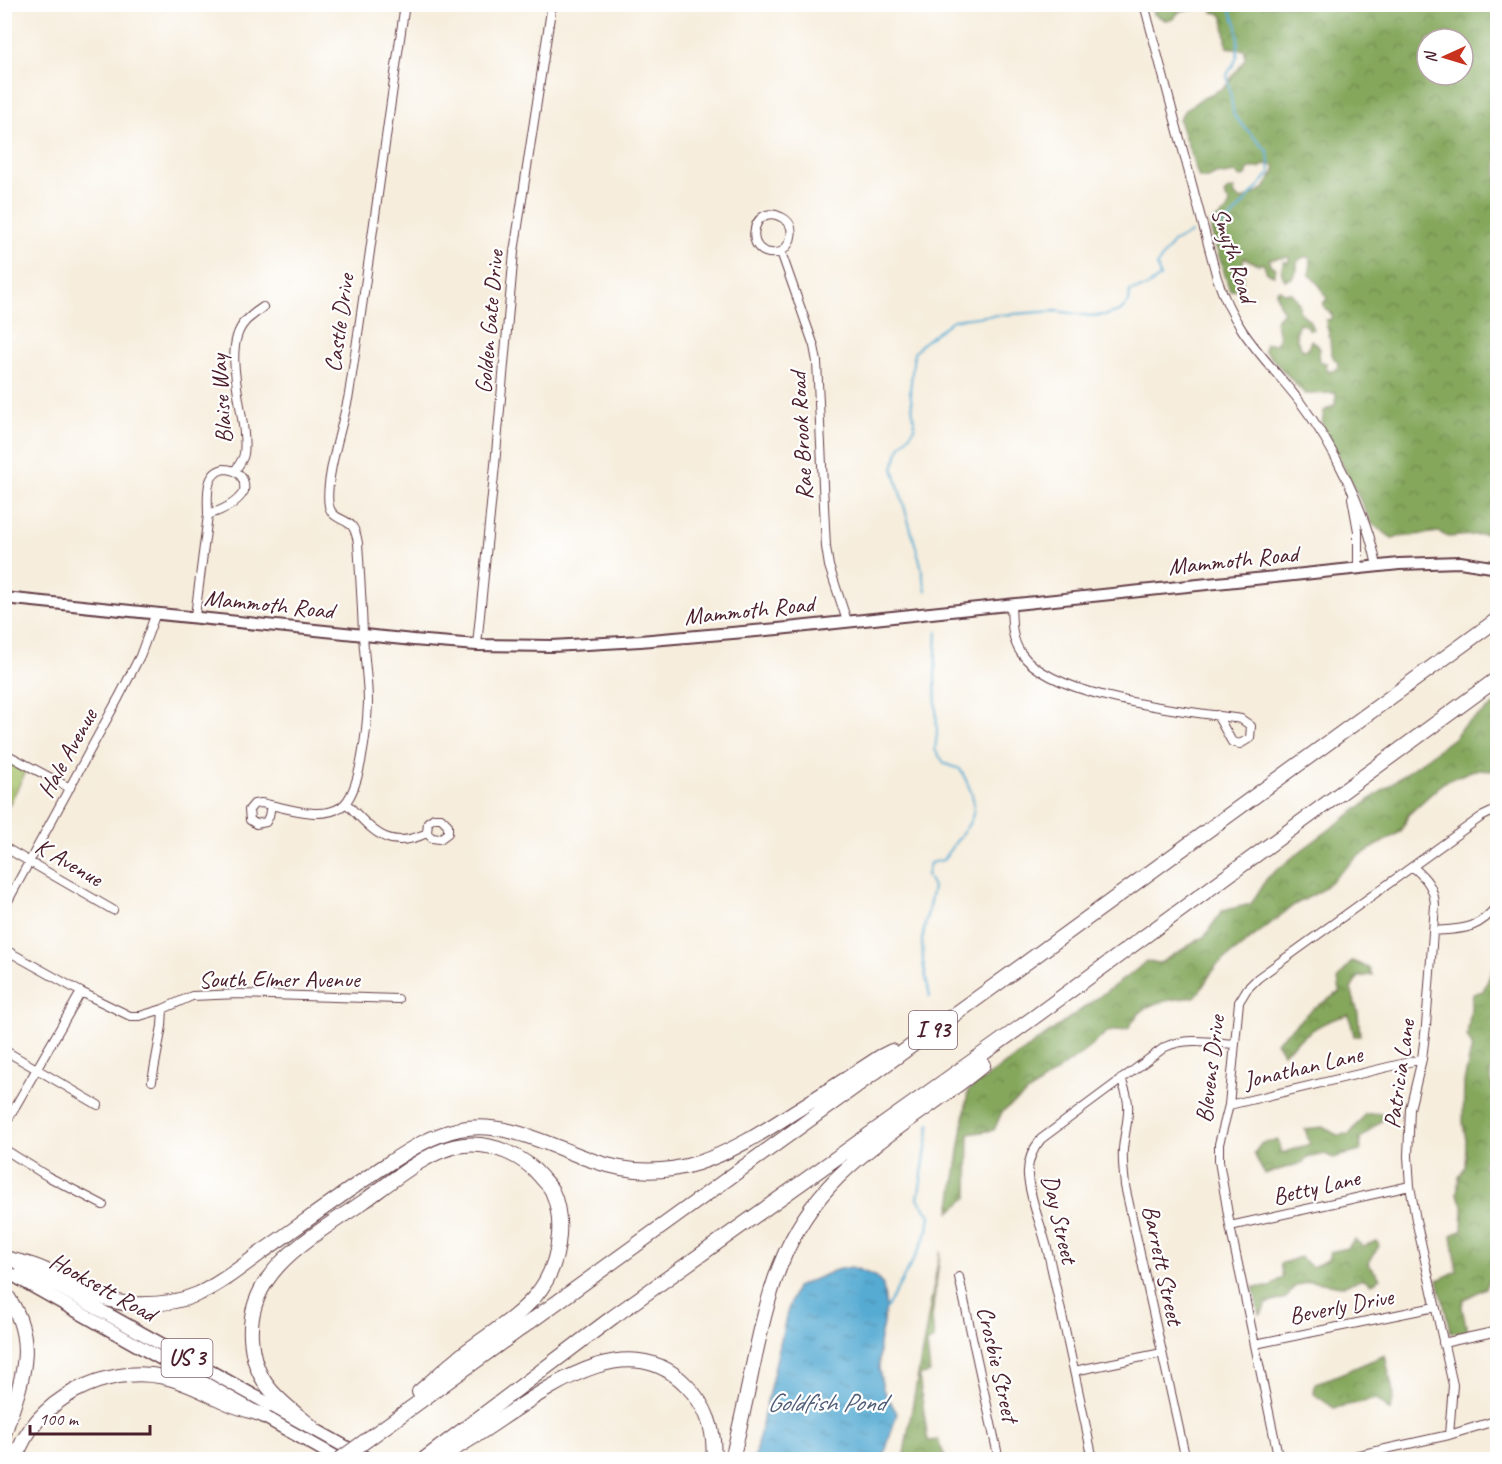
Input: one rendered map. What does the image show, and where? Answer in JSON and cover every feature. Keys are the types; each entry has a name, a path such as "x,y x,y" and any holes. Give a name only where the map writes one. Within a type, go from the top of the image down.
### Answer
{"highway":[{"name":"I 93","path":"340,1460 1497,619"},
{"name":"I 93","path":"423,1460 613,1317 1034,1018 1497,678"},
{"path":"732,1460 770,1289 786,1249 809,1210 839,1176 854,1163 978,1069 1034,1018"},
{"path":"6,1262 40,1268 115,1302 150,1304 184,1299 199,1293 236,1270 425,1139 462,1128 493,1128 518,1133 614,1167 651,1171 688,1166 728,1153 880,1057 922,1038"},
{"path":"312,1427 269,1388 255,1362 251,1348 252,1317 258,1296 268,1276 290,1254 413,1167 441,1151 464,1145 487,1145 510,1154 535,1169 552,1190 560,1222 557,1255 547,1280 525,1309 469,1350 408,1401 394,1420"},
{"path":"4,1292 20,1317 26,1353 20,1386 4,1434"},
{"path":"430,1460 462,1445 570,1376 598,1365 626,1360 639,1361 663,1369 673,1374 692,1391 708,1417 714,1443 713,1460"},
{"path":"15,1460 29,1432 52,1407 76,1390 119,1375 144,1374 166,1377 263,1415"}],"main road":[{"name":"Mammoth Road","path":"4,597 363,635 477,645 552,646 640,641 847,621 1377,566 1460,562 1497,568"},
{"name":"Hooksett Road","path":"6,1262 340,1460"},
{"name":"Hooksett Road","path":"6,1262 369,1460"}],"street":[{"name":"Castle Drive","path":"346,804 356,783 366,729 367,682 356,533 351,525 331,512 329,495 348,396 405,4"},
{"name":"Golden Gate Drive","path":"477,645 514,252 552,4"},
{"name":"Smyth Road","path":"1144,4 1217,278 1228,309 1251,345 1310,415 1335,457 1362,513 1377,566"},
{"path":"779,215 789,224 792,236 786,248 781,252 763,250 755,241 756,223 766,216 779,215"},
{"name":"Rae Brook Road","path":"781,252 814,346 817,362 826,547 829,566 847,621"},
{"name":"Blaise Way","path":"236,471 244,457 244,431 234,369 236,343 243,323"},
{"path":"195,616 208,515 210,480 214,473 224,469 236,471 244,481 242,495 224,509 208,515"},
{"name":"Smyth Road","path":"1349,488 1358,531 1358,568"},
{"path":"1011,605 1013,636 1017,647 1032,665 1056,680 1137,702 1217,715 1245,720 1252,730 1250,738 1240,744 1232,742 1217,715"},
{"name":"Hale Avenue","path":"4,908 141,656 156,613"},
{"path":"4,753 70,788"},
{"path":"271,805 326,813 346,804 371,827 386,837 406,841 427,833"},
{"name":"Blevens Drive","path":"1279,1460 1230,1226 1219,1155 1219,1144 1229,1105 1233,1044 1239,1002 1253,983 1481,817 1497,809"},
{"name":"K Avenue","path":"4,848 113,910"},
{"name":"Patricia Lane","path":"1413,867 1427,879 1434,896 1422,1059 1410,1109 1408,1156 1410,1186 1453,1385 1449,1435"},
{"path":"1433,931 1464,928 1477,924 1487,917 1497,904"},
{"name":"South Elmer Avenue","path":"4,949 81,992 130,1016 140,1016 163,1009 192,996 398,999"},
{"path":"4,1126 81,992"},
{"path":"152,1081 163,1009"},
{"name":"Day Street","path":"1093,1460 1046,1245 1029,1186 1029,1160 1041,1138 1165,1047 1190,1040 1233,1044"},
{"path":"4,1050 98,1105"},
{"name":"Jonathan Lane","path":"1229,1105 1422,1059"},
{"name":"Barrett Street","path":"1121,1079 1126,1091 1129,1111 1123,1149 1125,1186 1186,1460"},
{"path":"4,1149 47,1176 103,1205"},
{"name":"Betty Lane","path":"1230,1226 1410,1186"},
{"name":"Crosbie Street","path":"959,1277 999,1460"},
{"name":"Beverly Drive","path":"1255,1344 1435,1307"},
{"path":"1443,1343 1497,1331"},
{"path":"1074,1371 1162,1353"},
{"path":"1336,1460 1449,1435 1497,1420"}],"green space":[{"path":"1153,5 1497,5 1497,533 1448,537 1439,532 1392,538 1372,524 1322,424 1324,411 1335,405 1336,393 1305,394 1264,350 1266,344 1276,344 1279,336 1275,321 1284,311 1279,304 1276,292 1279,289 1284,293 1291,293 1299,302 1299,311 1309,320 1313,329 1310,330 1299,323 1297,327 1297,341 1303,350 1308,349 1311,340 1320,349 1318,357 1320,362 1326,363 1329,372 1337,369 1338,363 1331,352 1326,323 1332,315 1323,304 1327,298 1309,274 1311,265 1309,257 1303,257 1297,262 1297,270 1292,278 1285,280 1282,269 1284,262 1289,262 1289,257 1269,259 1270,265 1276,268 1274,275 1267,273 1263,263 1259,265 1244,258 1240,289 1230,291 1211,231 1211,223 1227,211 1230,204 1224,194 1234,189 1235,196 1242,200 1264,189 1275,171 1275,166 1266,164 1259,168 1249,168 1246,176 1240,177 1235,173 1224,175 1218,173 1208,178 1199,178 1179,120 1184,111 1225,87 1245,59 1245,50 1227,47 1223,17 1213,12 1211,6 1180,11 1173,19 1165,20 1154,14"},
{"path":"1497,703 1497,771 1474,770 1444,782 1408,815 1402,831 1357,857 1319,892 1294,905 1215,967 1196,997 1165,1001 1148,1007 1140,1012 1128,1029 1107,1032 1002,1112 994,1130 969,1134 968,1197 950,1212 968,1091 1146,961 1160,963 1205,936 1222,911 1251,904 1267,878 1455,737 1462,727"},
{"path":"5,758 27,770 5,812"},
{"path":"1497,959 1497,1060 1490,1074 1494,1092 1497,1093 1497,1139 1491,1137 1488,1148 1495,1152 1495,1155 1483,1163 1497,1197 1497,1275 1492,1274 1486,1288 1463,1300 1462,1308 1467,1330 1454,1333 1450,1331 1438,1280 1457,1271 1452,1235 1462,1230 1463,1206 1457,1194 1459,1177 1465,1167 1464,1082 1472,1046 1467,1036 1473,994 1483,991"},
{"path":"1352,961 1369,968 1372,975 1358,977 1351,989 1358,1013 1360,1036 1354,1036 1349,1015 1339,1017 1321,1025 1283,1053 1276,1042 1314,1008 1340,992 1338,979"},
{"path":"1381,1113 1383,1119 1360,1139 1361,1151 1333,1158 1325,1154 1307,1158 1302,1163 1264,1174 1254,1153 1262,1143 1278,1140 1282,1153 1310,1144 1305,1129 1323,1127 1337,1135 1350,1134 1365,1114"},
{"path":"1355,1240 1363,1246 1377,1241 1379,1246 1368,1264 1380,1278 1372,1284 1364,1279 1341,1286 1309,1281 1294,1287 1286,1298 1266,1304 1259,1314 1253,1287 1270,1287 1283,1277 1280,1264 1300,1257 1312,1267 1328,1260 1330,1252 1347,1248"},
{"path":"940,1251 932,1317 934,1339 927,1344 930,1373 919,1376 928,1441 938,1440 946,1459 903,1459"},
{"path":"1385,1355 1394,1396 1390,1411 1377,1399 1334,1408 1314,1394 1315,1383"}],"water":[{"name":"Goldfish Pond","path":"851,1267 875,1276 883,1285 886,1308 879,1344 879,1369 883,1389 897,1413 883,1459 754,1459 787,1313 796,1287 836,1270"}],"waterway":[{"path":"1219,227 1232,217 1270,173 1268,152 1234,116 1227,75 1237,58 1238,41 1237,26 1228,4"},
{"path":"926,591 920,561 893,468 900,447 915,428 910,391 914,353 923,343 953,320 1056,311 1091,316 1120,311 1129,302 1130,291 1147,287 1160,277 1157,265 1173,242 1191,233"},
{"path":"930,997 923,962 922,940 933,887 927,875 930,863 943,860 967,827 974,809 969,786 960,769 945,764 935,750 937,631"},
{"path":"886,1309 928,1230 930,1215 918,1199 930,1124"}]}
